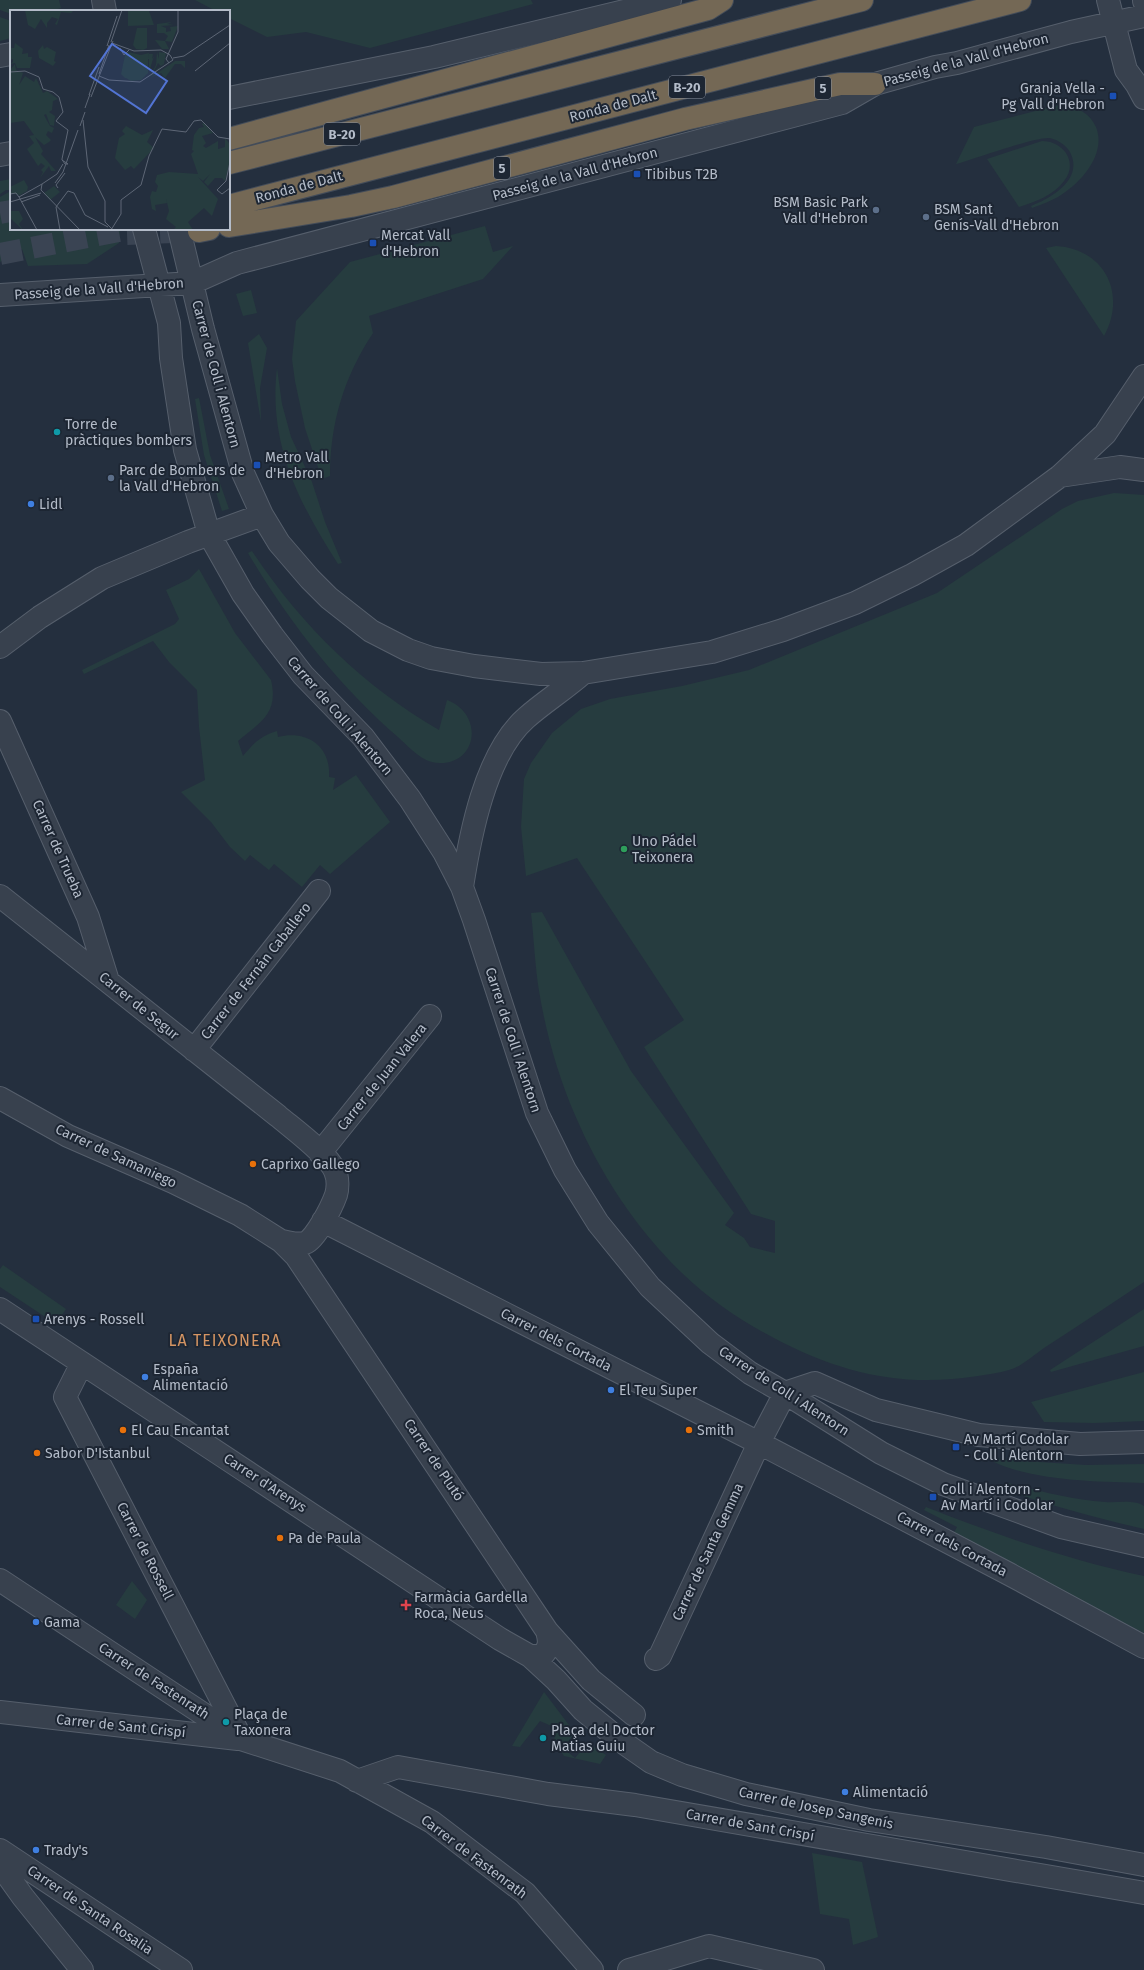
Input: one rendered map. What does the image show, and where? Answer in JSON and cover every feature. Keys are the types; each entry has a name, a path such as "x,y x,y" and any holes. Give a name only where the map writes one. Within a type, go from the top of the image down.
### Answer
{"highway":[{"path":"230,139 708,9 722,0"},
{"name":"B-20","path":"230,163 862,0"},
{"name":"Ronda de Dalt","path":"230,206 1020,0"},
{"name":"5","path":"230,226 358,205 686,119 840,84 875,84"}],"street":[{"path":"103,0 105,10"},
{"path":"230,98 434,57 670,0"},
{"path":"1108,0 1126,70 1144,98"},
{"name":"Passeig de la Vall d'Hebron","path":"0,295 192,283 237,263 842,103 875,84 935,67 957,63 1071,32 1144,16"},
{"path":"0,56 10,54"},
{"path":"0,155 10,152"},
{"name":"Carrer de Coll i Alentorn","path":"144,230 169,323 171,358 185,450 209,534 243,594 272,635 303,675 363,737 410,799 440,846 462,887 474,920 537,1113 565,1170 598,1224 629,1264 666,1305 710,1343 737,1364 881,1453 943,1484 1061,1527 1144,1546"},
{"name":"Carrer de Coll i Alentorn","path":"196,230 192,283 235,448 243,473 262,515 279,543 310,579 344,611 371,631 408,650 431,658 474,666 542,674 583,673 712,652 783,630 855,603 912,575 966,545 1060,476 1105,434 1144,376"},
{"path":"1060,476 1120,467 1144,470"},
{"path":"0,647 40,617 102,578 209,534 262,515"},
{"path":"462,887 479,806 496,758 525,719 583,673"},
{"name":"Carrer de Trueba","path":"0,721 88,917 108,980"},
{"name":"Carrer de Fernán Caballero","path":"194,1050 319,891"},
{"name":"Carrer de Segur","path":"0,896 278,1116 327,1145 338,1182 336,1195 327,1223"},
{"name":"Carrer de Juan Valera","path":"327,1145 430,1016"},
{"name":"Carrer de Samaniego","path":"0,1098 68,1136 173,1182 233,1211 281,1241"},
{"path":"281,1241 297,1244 306,1242 327,1223"},
{"path":"306,1269 327,1223"},
{"name":"Carrer dels Cortada","path":"327,1223 759,1443 1009,1574 1144,1647"},
{"name":"Carrer de Plutó","path":"281,1241 306,1269 547,1631 590,1680 634,1715"},
{"name":"Carrer d'Arenys","path":"0,1309 493,1634 530,1656"},
{"name":"Carrer de Rossell","path":"82,1363 65,1397 241,1739"},
{"path":"759,1443 785,1393 815,1383 876,1410 979,1435 1080,1444 1144,1442"},
{"name":"Carrer de Santa Gemma","path":"656,1659 660,1656 759,1443"},
{"name":"Carrer de Fastenrath","path":"0,1580 241,1739 348,1776 432,1822 525,1893 592,1970"},
{"path":"530,1656 542,1656 547,1649 550,1643 547,1631"},
{"name":"Carrer de Josep Sangenís","path":"530,1656 556,1680 583,1710 621,1741 651,1762 682,1775 746,1794 869,1820 1046,1847 1144,1865"},
{"name":"Carrer de Sant Crispí","path":"0,1712 241,1739"},
{"name":"Carrer de Sant Crispí","path":"348,1776 398,1767 548,1794 635,1805 1144,1893"},
{"name":"Carrer de Santa Rosalia","path":"0,1850 180,1970"},
{"path":"0,1865 23,1897 82,1970"},
{"path":"629,1970 709,1946 813,1970"}],"green space":[{"path":"0,0 59,0 61,8 54,10 10,10 10,14 0,10"},
{"path":"195,0 531,0 533,4 370,48 306,32 267,37 230,18 230,10 214,10"},
{"path":"0,17 10,21 10,38 0,41"},
{"path":"1065,105 1079,109 1090,118 1096,127 1098,148 1095,158 1083,177 1075,185 1058,197 1032,208 1031,206 1056,193 1064,186 1073,171 1073,162 1068,149 1059,141 1050,138 1043,138 1005,148 956,164 974,127 1055,106"},
{"path":"1042,141 1050,142 1056,145 1066,154 1070,167 1068,174 1060,186 1050,194 1019,207 987,159"},
{"path":"10,179 10,190 6,190 0,194 0,181"},
{"path":"10,192 10,230 120,230 119,243 87,264 28,266 22,249 0,262 0,197"},
{"path":"485,226 493,252 513,246 483,279 369,316 373,333 354,366 341,401 333,437 330,476 322,479 305,428 295,381 292,359 296,321 350,262"},
{"path":"1056,246 1073,249 1087,255 1099,265 1107,276 1112,290 1113,305 1111,320 1104,336 1046,248"},
{"path":"251,290 257,313 243,316 236,294"},
{"path":"259,334 267,348 260,388 261,422 248,343"},
{"path":"277,368 282,404 291,437 312,482 325,522 342,563 338,564 324,541 299,495 290,472 282,447 277,422 275,396"},
{"path":"199,398 210,455 229,509 222,511 204,455 195,399"},
{"path":"1114,493 1144,495 1144,1282 1044,1348 1023,1364 1009,1370 978,1376 923,1380 872,1375 848,1369 799,1350 774,1338 738,1317 704,1293 666,1257 650,1239 621,1200 596,1159 569,1100 558,1070 549,1038 538,982 531,913 542,912 631,1071 734,1213 725,1225 744,1238 750,1247 775,1253 775,1221 751,1214 644,1047 684,1020 577,858 526,876 521,827 524,779 531,763 552,733 581,709 610,699 682,686 749,670 937,593 1062,509 1078,501"},
{"path":"252,551 291,604 312,628 359,673 384,693 439,730 447,700 459,707 467,716 471,726 472,737 462,756 452,761 439,763 422,758 377,718 355,696 316,652 280,604 248,553"},
{"path":"199,569 235,633 271,680 273,692 270,709 260,722 238,741 243,756 257,741 266,735 277,731 278,737 289,735 307,738 321,749 326,757 329,766 329,777 335,778 333,790 356,775 390,822 330,874 320,865 302,887 274,864 269,870 250,855 245,861 230,847 211,822 181,792 205,780 199,727 197,690 169,662 153,641 84,674 82,670 175,624 179,619 166,590 189,579"},
{"path":"3,1265 66,1309 56,1324 0,1287 0,1269"},
{"path":"1144,1309 1144,1346 1051,1372 1050,1370"},
{"path":"1144,1372 1144,1421 1095,1423 1044,1422 1031,1402"},
{"path":"994,1459 1086,1465 1144,1464 1144,1483 1087,1481 1047,1477 1010,1468 994,1462"},
{"path":"1008,1483 1056,1495 1080,1499 1140,1504 1144,1506 1144,1529 1109,1521 1006,1490"},
{"path":"926,1507 1061,1555 1144,1576 1144,1633 952,1536 957,1527 924,1510"},
{"path":"132,1581 147,1600 135,1619 116,1605"},
{"path":"544,1692 575,1733 563,1748 575,1758 588,1743 606,1755 600,1764 564,1756 554,1741 556,1728 540,1721 520,1747 512,1746"},
{"path":"812,1853 862,1862 878,1937 853,1945 849,1919 820,1914"}],"tunnel":[{"path":"0,213 10,211"},
{"path":"0,254 124,230"},
{"path":"127,234 198,231"}],"place":[{"name":"Granja Vella - Pg Vall d'Hebron","path":"1113,96"},
{"name":"Tibibus T2B","path":"637,174"},
{"name":"BSM Basic Park Vall d'Hebron","path":"876,210"},
{"name":"BSM Sant Genís-Vall d'Hebron","path":"926,217"},
{"name":"Mercat Vall d'Hebron","path":"373,243"},
{"name":"Torre de pràctiques bombers","path":"57,432"},
{"name":"Metro Vall d'Hebron","path":"257,465"},
{"name":"Parc de Bombers de la Vall d'Hebron","path":"111,478"},
{"name":"Lidl","path":"31,504"},
{"name":"Uno Pádel Teixonera","path":"624,849"},
{"name":"Caprixo Gallego","path":"253,1164"},
{"name":"Arenys - Rossell","path":"36,1319"},
{"name":"España Alimentació","path":"145,1377"},
{"name":"El Teu Super","path":"611,1390"},
{"name":"El Cau Encantat","path":"123,1430"},
{"name":"Smith","path":"689,1430"},
{"name":"Av Martí Codolar - Coll i Alentorn","path":"956,1447"},
{"name":"Sabor D'Istanbul","path":"37,1453"},
{"name":"Coll i Alentorn - Av Martí i Codolar","path":"933,1497"},
{"name":"Pa de Paula","path":"280,1538"},
{"name":"Farmàcia Gardella Roca, Neus","path":"406,1605"},
{"name":"Gama","path":"36,1622"},
{"name":"Plaça de Taxonera","path":"226,1722"},
{"name":"Plaça del Doctor Matias Guiu","path":"543,1738"},
{"name":"Alimentació","path":"845,1792"},
{"name":"Trady's","path":"36,1850"}],"district":[{"name":"LA TEIXONERA","path":"225,1340"}]}
